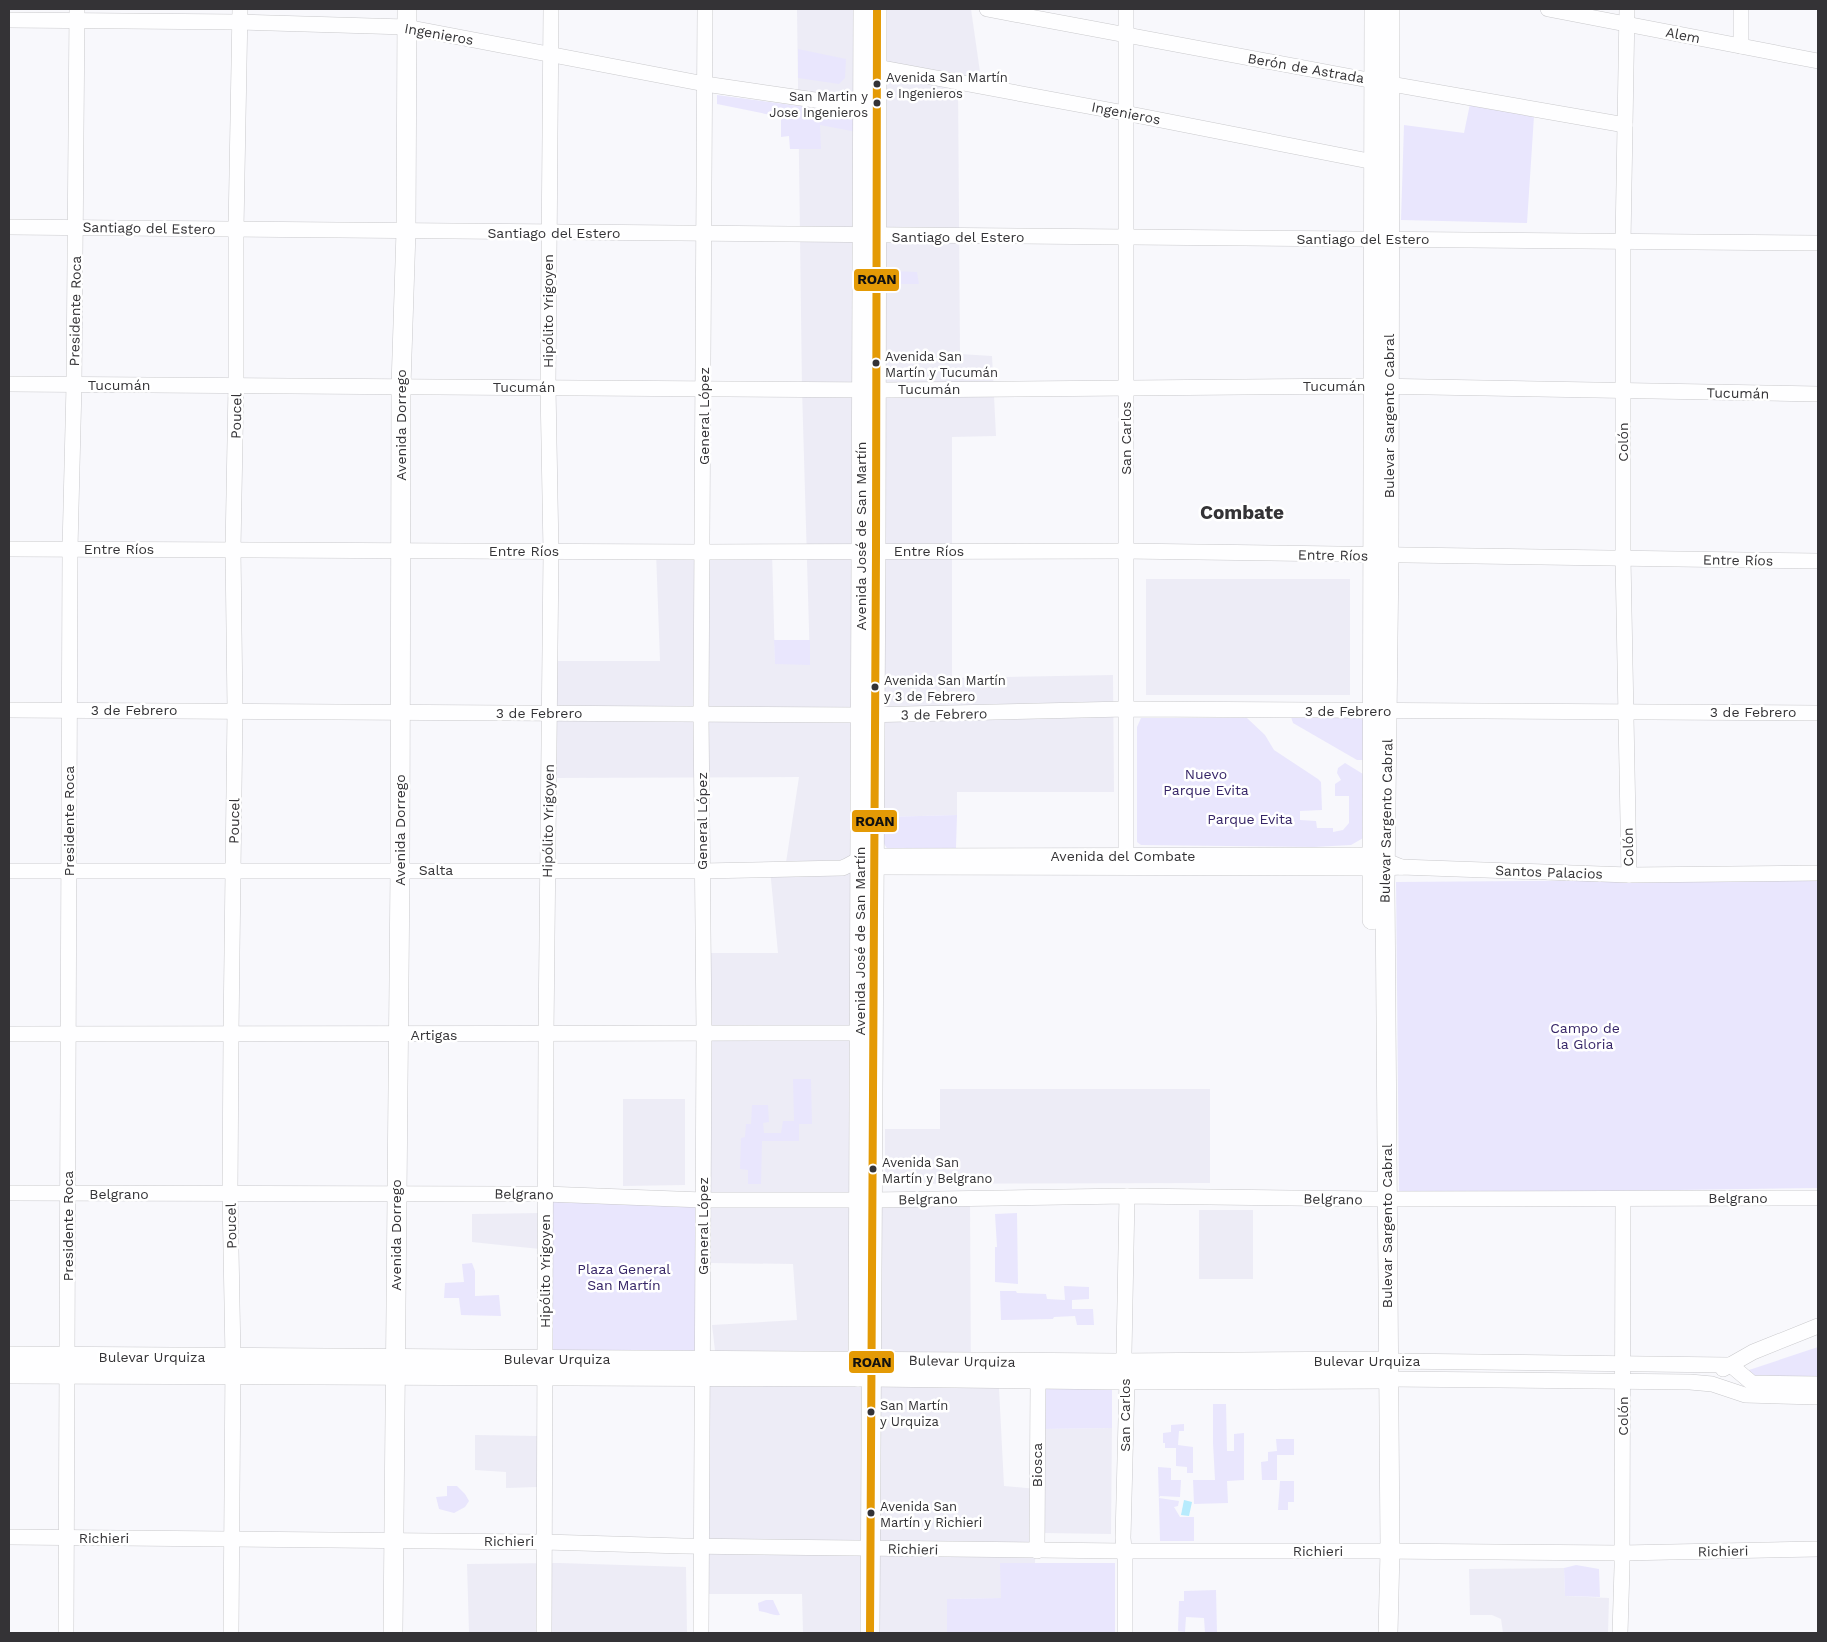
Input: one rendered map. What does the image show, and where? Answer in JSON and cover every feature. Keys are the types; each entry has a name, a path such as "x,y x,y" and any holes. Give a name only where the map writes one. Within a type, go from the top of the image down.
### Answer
{"main road":[{"name":"Avenida Dorrego","path":"393,1633 400,870 400,386 406,231 407,9"},
{"path":"406,28 419,9"},
{"name":"Avenida José de San Martín","path":"863,9 863,107 869,237 864,1549 870,1633"},
{"name":"Avenida José de San Martín","path":"869,237 877,66 877,9"},
{"name":"Bulevar Sargento Cabral","path":"1374,9 1382,82 1380,711 1383,864 1380,1199 1383,1551 1388,1633"},
{"name":"Bulevar Sargento Cabral","path":"1382,240 1374,162 1390,9"},
{"name":"Avenida José de San Martín","path":"866,1200 860,1033 867,862"},
{"name":"Bulevar Urquiza","path":"9,1356 67,1365 1126,1371 1382,1370"},
{"name":"Bulevar Urquiza","path":"9,1374 67,1365"},
{"name":"Bulevar Urquiza","path":"865,1369 1038,1380 1126,1371"},
{"name":"Avenida José de San Martín","path":"857,1633 864,1549"},
{"name":"Bulevar Sargento Cabral","path":"1376,1633 1383,1551"}],"street":[{"name":"Hipólito Yrigoyen","path":"544,1633 546,1035 551,552 548,233 552,56 551,9"},
{"name":"General López","path":"701,1633 704,1034 701,714 705,9"},
{"name":"Berón de Astrada","path":"987,9 1126,36 1625,124"},
{"name":"San Carlos","path":"1126,9 1126,862"},
{"name":"Alem","path":"1548,9 1627,16 1741,46 1818,61"},
{"path":"1741,9 1741,46"},
{"name":"Ingenieros","path":"9,20 77,15 239,15 406,28 705,84 863,107"},
{"name":"Presidente Roca","path":"66,1633 70,549 74,385 77,15"},
{"name":"Poucel","path":"231,1633 233,1366 230,1194 239,15"},
{"name":"Colón","path":"1627,16 1623,242 1622,558 1629,875"},
{"name":"Ingenieros","path":"877,66 1374,162"},
{"name":"Santiago del Estero","path":"9,227 704,233 869,237 1818,243"},
{"name":"Tucumán","path":"9,384 704,389 1381,386 1818,394"},
{"name":"Entre Ríos","path":"9,549 551,552 1126,551 1818,561"},
{"name":"3 de Febrero","path":"9,710 868,715 1126,710 1818,713"},
{"name":"Avenida del Combate","path":"867,862 1383,864"},
{"name":"Salta","path":"9,871 702,871 842,868 867,862"},
{"name":"Santos Palacios","path":"1383,864 1629,875 1818,873"},
{"name":"Artigas","path":"9,1034 68,1036 860,1033"},
{"name":"Belgrano","path":"9,1192 545,1194 704,1200 866,1200 1127,1196 1380,1199 1818,1198"},
{"name":"San Carlos","path":"1125,1633 1126,1371 1124,1354 1127,1196"},
{"name":"Colón","path":"1620,1633 1623,1199"},
{"path":"1712,1384 1719,1373 1728,1365 1753,1352 1818,1326"},
{"name":"Bulevar Urquiza","path":"1382,1370 1623,1364 1728,1365"},
{"path":"1728,1365 1752,1383 1818,1384"},
{"name":"Bulevar Urquiza","path":"1382,1370 1623,1382 1690,1382 1712,1384 1746,1395 1818,1397"},
{"name":"Biosca","path":"1037,1551 1038,1380"},
{"name":"Richieri","path":"9,1537 544,1542 1037,1551 1622,1553 1818,1549"}],"shaded area":[{"path":"797,9 971,9 982,86 958,82 960,354 992,356 996,436 952,437 952,678 1113,675 1114,792 957,792 957,815 882,817 859,1200 970,1199 971,1385 999,1388 1004,1486 1037,1489 1035,1564 1005,1598 948,1599 947,1633 803,1633 802,1594 706,1594 703,1376 718,1376 712,1325 797,1320 793,1264 711,1263 703,953 778,953 770,869 785,869 799,777 549,778 550,661 660,661 656,552 772,551 775,664 810,664 802,389"},
{"path":"1146,579 1350,579 1350,695 1146,695"},
{"path":"940,1089 1210,1089 1210,1183 885,1184 885,1129 940,1129"},
{"path":"623,1099 685,1099 685,1185 623,1186"},
{"path":"1199,1210 1253,1210 1253,1279 1199,1279"},
{"path":"540,1213 540,1249 472,1242 472,1214"},
{"path":"1112,1428 1111,1534 1044,1533 1044,1429"},
{"path":"475,1435 538,1436 537,1487 506,1488 506,1472 475,1470"},
{"path":"559,1563 686,1567 687,1633 469,1633 467,1564"},
{"path":"1564,1568 1565,1596 1609,1598 1608,1633 1503,1633 1501,1619 1492,1615 1470,1615 1469,1569"}],"green space":[{"path":"798,49 846,59 845,78 839,84 798,78"},
{"path":"717,95 851,113 857,132 820,125 821,149 790,149 789,136 781,137 781,117 717,104"},
{"path":"1470,104 1534,116 1527,223 1401,220 1404,125 1464,133"},
{"path":"893,271 917,272 919,284 892,284"},
{"path":"774,640 810,640 810,665 775,664"},
{"path":"1356,716 1365,721 1363,760 1357,760 1293,723 1291,717"},
{"name":"Nuevo Parque Evita","path":"1141,718 1247,718 1265,735 1274,750 1321,782 1322,810 1300,811 1300,820 1316,821 1317,828 1333,828 1333,832 1343,830 1349,823 1349,796 1335,796 1335,784 1341,780 1337,773 1338,768 1345,763 1363,774 1366,781 1365,837 1351,845 1314,847 1141,845 1137,842 1137,727"},
{"path":"957,815 956,848 888,850 883,842 882,817"},
{"name":"Campo de la Gloria","path":"1818,879 1818,1188 1399,1194 1396,882"},
{"path":"793,1079 811,1079 812,1124 799,1124 799,1141 762,1141 761,1184 748,1184 748,1170 740,1169 741,1138 745,1137 746,1124 751,1124 752,1105 768,1105 769,1122 763,1123 764,1133 781,1133 783,1121 794,1121"},
{"name":"Plaza General San Martín","path":"545,1194 703,1200 703,1360 545,1359"},
{"path":"1017,1213 1018,1284 995,1282 995,1247 997,1247 995,1214"},
{"path":"472,1263 475,1271 475,1296 499,1295 501,1316 461,1315 459,1298 444,1298 445,1283 464,1282 462,1264"},
{"path":"1064,1286 1089,1287 1089,1299 1072,1300 1072,1309 1093,1309 1094,1325 1077,1325 1075,1316 1054,1317 1053,1319 1001,1320 1000,1291 1046,1294 1047,1299 1065,1300"},
{"path":"1818,1347 1818,1384 1752,1383 1740,1373"},
{"path":"1044,1389 1112,1389 1112,1428 1044,1429"},
{"path":"1213,1404 1226,1404 1227,1451 1234,1451 1234,1434 1244,1433 1244,1480 1227,1481 1228,1503 1194,1504 1193,1480 1215,1480"},
{"path":"1184,1424 1184,1431 1179,1431 1178,1445 1193,1447 1193,1473 1187,1473 1187,1467 1176,1466 1176,1448 1165,1448 1165,1443 1163,1443 1163,1433 1171,1432 1171,1425"},
{"path":"1276,1439 1294,1439 1294,1455 1277,1455 1277,1480 1262,1480 1261,1462 1268,1461 1268,1452 1277,1451"},
{"path":"1158,1467 1171,1468 1171,1480 1181,1480 1180,1497 1160,1496 1159,1498 1179,1501 1178,1506 1174,1507 1180,1517 1194,1517 1194,1541 1160,1541"},
{"path":"1280,1481 1294,1481 1294,1502 1288,1502 1288,1510 1278,1510"},
{"path":"447,1486 457,1486 469,1501 465,1507 454,1513 439,1509 436,1497 447,1496"},
{"path":"1000,1563 1115,1563 1115,1633 947,1633 947,1599 1001,1598"},
{"path":"1576,1565 1599,1569 1600,1597 1565,1596 1564,1568"},
{"path":"1216,1590 1217,1633 1205,1633 1204,1618 1186,1617 1185,1632 1178,1631 1179,1601 1184,1601 1184,1591"},
{"path":"773,1600 780,1615 759,1611 758,1603"}],"water":[{"path":"1184,1500 1192,1502 1189,1516 1181,1515"}],"transit line":[{"name":"ROAN","path":"870,1633 877,9"}],"place":[{"name":"Avenida San Martín e Ingenieros","path":"877,84"},
{"name":"San Martin y Jose Ingenieros","path":"877,103"},
{"name":"Avenida San Martín y Tucumán","path":"876,363"},
{"name":"Avenida San Martín y 3 de Febrero","path":"875,687"},
{"name":"Avenida San Martín y Belgrano","path":"873,1169"},
{"name":"San Martín y Urquiza","path":"871,1412"},
{"name":"Avenida San Martín y Richieri","path":"871,1513"}],"district":[{"name":"Combate","path":"1242,512"}],"park label":[{"name":"Parque Evita","path":"1250,819"}]}
